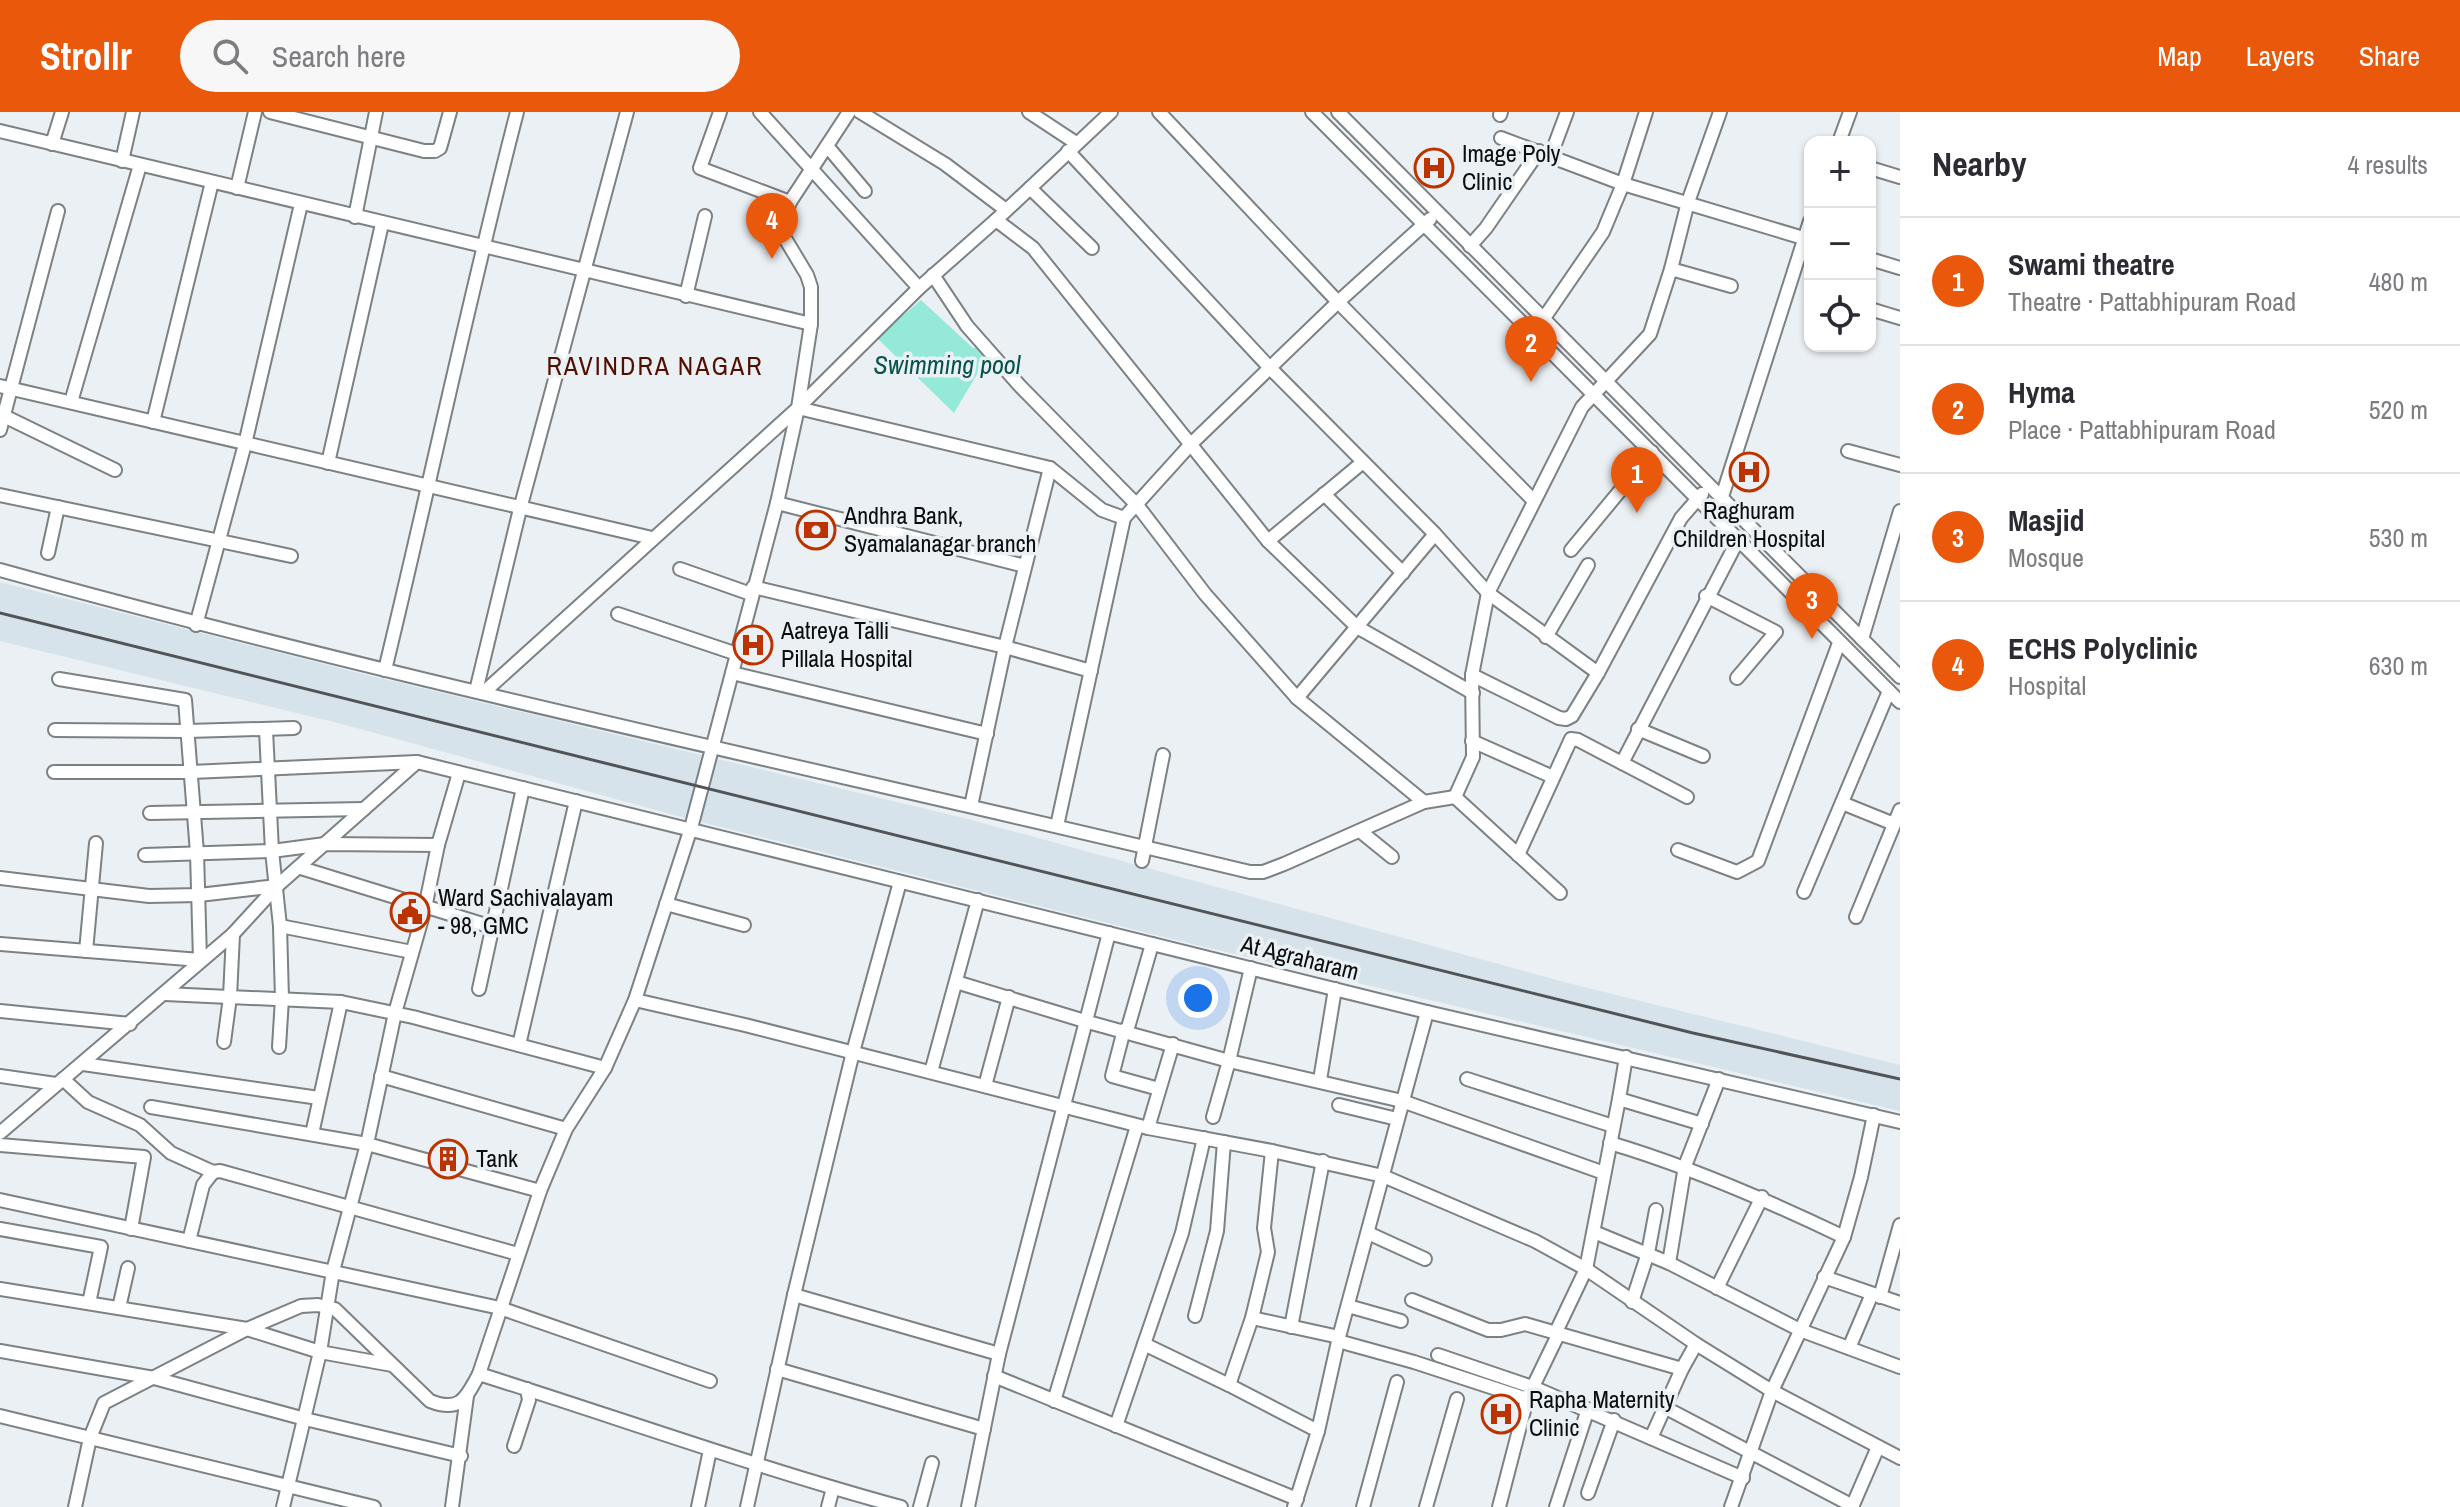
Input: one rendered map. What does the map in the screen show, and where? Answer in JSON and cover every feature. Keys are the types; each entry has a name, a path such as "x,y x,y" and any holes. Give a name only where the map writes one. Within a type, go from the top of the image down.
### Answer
{"street":[{"path":"52,144 62,112"},
{"path":"122,161 133,112"},
{"path":"237,188 255,112"},
{"path":"270,112 424,151 440,148 450,112"},
{"path":"355,217 376,112"},
{"path":"385,670 430,485 482,246 517,112"},
{"path":"479,692 520,509 627,112"},
{"path":"720,112 700,168 790,202"},
{"path":"760,112 919,288"},
{"path":"452,1507 467,1396 479,1374 540,1191 566,1129 605,1068 635,1000 691,828 777,503 798,408 811,324 811,287 783,235 782,223 790,202 849,112"},
{"path":"860,112 945,164 1006,210"},
{"path":"1029,112 1072,147 1270,368 1435,534 1488,593 1598,673"},
{"path":"479,692 798,408 919,288 1111,112"},
{"path":"1159,112 1338,302 1534,501"},
{"path":"1312,112 1900,702"},
{"path":"1338,112 1900,677"},
{"path":"1470,246 1545,153 1567,112"},
{"path":"1544,318 1603,232 1623,184 1646,112"},
{"path":"1455,797 1473,757 1472,675 1488,593 1582,407 1650,334 1688,202 1720,112"},
{"path":"1841,136 1850,112"},
{"path":"0,131 811,324"},
{"path":"1501,138 1623,184 1804,238"},
{"path":"827,146 865,191"},
{"path":"71,402 140,165"},
{"path":"1876,170 1900,177"},
{"path":"153,422 212,182"},
{"path":"1030,188 1092,248"},
{"path":"196,625 245,444 301,204"},
{"path":"0,430 5,387 58,211"},
{"path":"1057,826 1124,518 1191,444 1338,302 1436,213"},
{"path":"686,296 705,216"},
{"path":"996,220 1033,248 1268,541 1357,627 1473,693"},
{"path":"328,463 382,224"},
{"path":"1710,512 1722,501 1804,248"},
{"path":"1876,261 1900,268"},
{"path":"1671,269 1731,286"},
{"path":"933,275 967,326 1020,386 1137,505 1205,594 1297,698 1424,802"},
{"path":"1876,311 1900,318"},
{"path":"5,387 652,538"},
{"path":"798,408 1050,468 1102,510 1124,518"},
{"path":"4,416 115,470"},
{"path":"1848,451 1900,465"},
{"path":"1571,550 1652,452"},
{"path":"1268,541 1363,462"},
{"path":"971,806 1005,647 1050,468"},
{"path":"1472,675 1566,719 1572,716 1681,518 1709,486"},
{"path":"1324,494 1403,573"},
{"path":"0,495 291,556"},
{"path":"777,503 1025,566"},
{"path":"48,553 58,507"},
{"path":"1862,639 1900,511"},
{"path":"1297,698 1435,534"},
{"path":"1622,763 1706,596 1738,540"},
{"path":"1546,637 1588,565"},
{"path":"680,569 752,590 1005,647 1091,671"},
{"path":"0,570 196,625 1250,872 1263,872 1424,802 1455,797"},
{"path":"1706,596 1776,632 1737,678"},
{"path":"618,614 737,654"},
{"path":"1678,850 1737,872 1758,861 1839,643"},
{"path":"732,673 987,734"},
{"path":"59,679 185,700 197,853 200,960"},
{"path":"1804,892 1889,691"},
{"path":"55,730 294,728"},
{"path":"1638,729 1703,756"},
{"path":"266,730 272,851 280,926 282,999 279,1047"},
{"path":"1518,855 1571,739 1687,797"},
{"path":"1472,741 1553,777"},
{"path":"1142,861 1163,755"},
{"path":"0,1133 233,934 277,886 301,868 417,762"},
{"name":"At Agraharam","path":"54,772 191,772 417,762 1427,1012 1900,1122"},
{"path":"283,1507 320,1352 333,1271 367,1144 395,1013 459,773"},
{"path":"479,989 523,788"},
{"path":"1455,797 1560,893"},
{"path":"519,1045 576,801"},
{"path":"1842,803 1894,824"},
{"path":"150,813 364,809"},
{"path":"1856,917 1900,810"},
{"path":"1360,831 1392,857"},
{"path":"86,951 96,843"},
{"path":"145,855 272,851 325,844 438,845"},
{"path":"301,868 492,927"},
{"path":"0,878 149,896 199,895 277,886"},
{"path":"747,1507 853,1052 900,882"},
{"path":"931,1072 978,900"},
{"path":"666,904 744,925"},
{"path":"280,926 412,952"},
{"path":"968,1507 999,1354 1109,933"},
{"path":"224,1042 233,934"},
{"path":"0,944 200,960"},
{"path":"1152,944 1112,1076 1159,1089"},
{"path":"1213,1117 1251,968"},
{"path":"956,982 1229,1061 1402,1101 1604,1173"},
{"path":"1320,1080 1335,989"},
{"path":"165,994 341,1002 395,1013 605,1068"},
{"path":"985,1086 1009,997"},
{"path":"635,1000 853,1052 1142,1127 1323,1161 1383,1176 1535,1241 1586,1269 1772,1391 1900,1458"},
{"path":"312,1134 341,1002"},
{"path":"0,1011 130,1024"},
{"path":"994,1376 1295,1503 1318,1431 1338,1339 1427,1012"},
{"path":"1054,1401 1142,1127 1159,1089 1173,1044"},
{"path":"1499,1507 1531,1393 1586,1269 1626,1057"},
{"path":"83,1064 319,1098"},
{"path":"0,1076 63,1080 88,1102 140,1125 171,1153 210,1175"},
{"path":"381,1076 566,1129"},
{"path":"1467,1079 1613,1126"},
{"path":"1669,1263 1685,1166 1719,1079"},
{"path":"1619,1099 1702,1124"},
{"path":"1339,1105 1397,1119"},
{"path":"151,1107 367,1144 540,1191"},
{"path":"1731,1507 1772,1391 1844,1237 1874,1115"},
{"path":"131,1229 146,1131"},
{"path":"1116,1426 1182,1233 1204,1138"},
{"path":"1195,1316 1217,1231 1224,1142"},
{"path":"1610,1143 1685,1166 1762,1197 1844,1237"},
{"path":"0,1145 144,1157"},
{"path":"1229,1385 1252,1318 1268,1252 1264,1228 1272,1151"},
{"path":"1291,1327 1323,1161"},
{"path":"210,1175 220,1171 518,1254"},
{"path":"189,1241 210,1175"},
{"path":"1717,1288 1762,1197"},
{"path":"0,1200 500,1308 710,1381"},
{"path":"1632,1302 1648,1253 1656,1210"},
{"path":"1849,1348 1876,1295 1900,1225"},
{"path":"0,1229 101,1247 89,1303"},
{"path":"1594,1232 1648,1253 1800,1330 1900,1367"},
{"path":"1368,1233 1425,1259"},
{"path":"119,1308 128,1268"},
{"path":"1824,1277 1900,1303"},
{"path":"0,1289 247,1329 320,1352 392,1365"},
{"path":"794,1295 999,1354"},
{"path":"1412,1300 1488,1330 1525,1324 1682,1369"},
{"path":"75,1507 90,1438 104,1403 247,1329 301,1306 335,1309 430,1401 444,1407 454,1406 467,1396"},
{"path":"1348,1306 1401,1321"},
{"path":"1252,1318 1588,1409 1743,1478"},
{"path":"1144,1344 1318,1431"},
{"path":"1651,1438 1696,1344"},
{"path":"0,1351 154,1378 305,1419 461,1456"},
{"path":"1438,1355 1531,1393"},
{"path":"777,1369 984,1429"},
{"path":"479,1374 652,1428 710,1450 899,1507"},
{"path":"1363,1507 1397,1382"},
{"path":"514,1446 529,1400 527,1389"},
{"path":"1426,1507 1457,1399"},
{"path":"1664,1407 1852,1507 1878,1447"},
{"path":"1556,1507 1588,1409"},
{"path":"0,1416 374,1507"},
{"path":"1588,1493 1614,1420"},
{"path":"698,1507 710,1450"},
{"path":"920,1507 932,1463"},
{"path":"828,1507 833,1488"}],"shaded area":[{"path":"0,582 363,674 968,819 1568,983 1900,1065 1900,1111 1180,941 681,817 342,724 0,641"}],"water":[{"name":"Swimming pool","path":"921,300 973,348 986,347 983,364 954,413 877,338"}],"railway":[{"path":"0,613 1693,1033 1900,1079"}],"place":[{"name":"Image Poly Clinic","path":"1434,168"},
{"name":"ECHS Polyclinic","path":"772,259"},
{"name":"Hyma","path":"1531,382"},
{"name":"Raghuram Children Hospital","path":"1749,472"},
{"name":"Swami theatre","path":"1637,513"},
{"name":"Andhra Bank, Syamalanagar branch","path":"816,530"},
{"name":"Masjid","path":"1812,639"},
{"name":"Aatreya Talli Pillala Hospital","path":"753,645"},
{"name":"Ward Sachivalayam - 98, GMC","path":"410,912"},
{"name":"Tank","path":"448,1159"},
{"name":"Rapha Maternity Clinic","path":"1501,1414"}],"district":[{"name":"RAVINDRA NAGAR","path":"655,366"}]}
